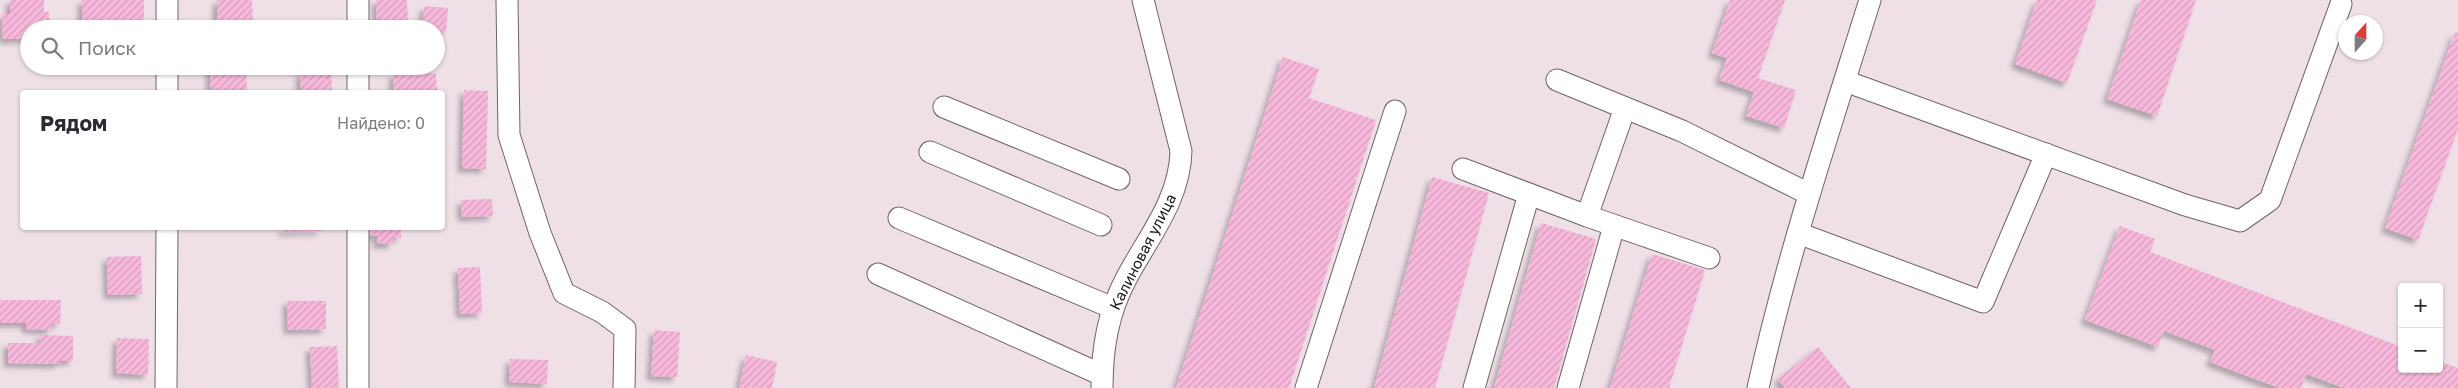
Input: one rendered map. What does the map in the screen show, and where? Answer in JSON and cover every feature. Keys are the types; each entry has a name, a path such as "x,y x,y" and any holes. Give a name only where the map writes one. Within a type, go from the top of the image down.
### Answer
{"street":[{"path":"167,0 167,20"},
{"path":"358,0 358,20"},
{"path":"507,0 509,134 540,233 564,293 602,312 625,329 624,388"},
{"name":"Калиновая улица","path":"1102,382 1105,334 1113,308 1127,277 1173,198 1181,170 1181,151 1144,0"},
{"path":"1758,388 1809,194 1870,0"},
{"path":"1845,81 2185,205 2240,221 2270,200 2341,4"},
{"path":"167,75 167,90"},
{"path":"358,75 358,90"},
{"path":"1557,80 1682,131 1809,194"},
{"path":"944,107 1119,179"},
{"path":"1587,216 1626,108"},
{"path":"1306,388 1395,111"},
{"path":"930,152 1101,225"},
{"path":"1798,233 1982,302 2046,154"},
{"path":"1463,169 1614,226 1709,258"},
{"path":"1474,388 1529,194"},
{"path":"899,218 1113,308"},
{"path":"1568,388 1614,226"},
{"path":"166,388 167,230"},
{"path":"358,230 358,388"},
{"path":"878,274 1102,382"}],"building":[{"path":"10,0 44,0 44,12 49,12 49,20 20,20 20,39 3,39 2,14 10,14"},
{"path":"82,0 144,0 144,20 82,20"},
{"path":"217,0 252,0 253,20 217,20"},
{"path":"376,0 407,0 408,20 377,20"},
{"path":"1730,0 1785,0 1758,78 1796,90 1784,128 1746,116 1754,92 1719,80 1727,58 1712,53"},
{"path":"2037,0 2097,0 2067,83 2015,64"},
{"path":"2141,0 2196,0 2157,116 2107,99"},
{"path":"424,6 448,8 446,32 445,20 423,20"},
{"path":"2455,32 2458,33 2458,129 2418,240 2385,228"},
{"path":"1283,57 1319,69 1309,98 1376,120 1289,388 1176,388"},
{"path":"210,75 246,75 247,90 211,90"},
{"path":"300,75 331,75 332,90 301,90"},
{"path":"393,75 436,75 437,90 394,90"},
{"path":"464,90 488,91 486,169 462,168"},
{"path":"1432,177 1489,193 1435,388 1374,388"},
{"path":"492,199 493,216 462,217 461,200"},
{"path":"1541,223 1596,239 1554,388 1494,388"},
{"path":"2120,226 2155,239 2150,252 2398,345 2398,373 2443,373 2443,362 2458,368 2458,388 2344,388 2306,374 2301,388 2279,388 2210,362 2215,350 2164,331 2158,347 2085,320"},
{"path":"283,230 322,230 322,231 283,232"},
{"path":"369,230 401,230 401,238 393,237 393,244 377,244 378,236 369,236"},
{"path":"1652,254 1705,270 1669,388 1610,388"},
{"path":"141,256 142,294 108,295 107,257"},
{"path":"480,267 482,313 460,314 458,268"},
{"path":"0,300 61,300 60,324 52,323 52,330 26,329 26,323 0,323"},
{"path":"287,301 326,301 326,329 288,330"},
{"path":"654,330 680,332 677,377 651,376"},
{"path":"40,335 73,336 73,361 60,361 59,364 8,363 8,343 40,343"},
{"path":"117,338 149,339 148,375 116,373"},
{"path":"337,346 339,388 312,388 310,347"},
{"path":"1818,347 1851,388 1785,388 1778,379"},
{"path":"746,355 777,362 772,388 739,388"},
{"path":"510,359 548,360 547,384 509,382"}]}
